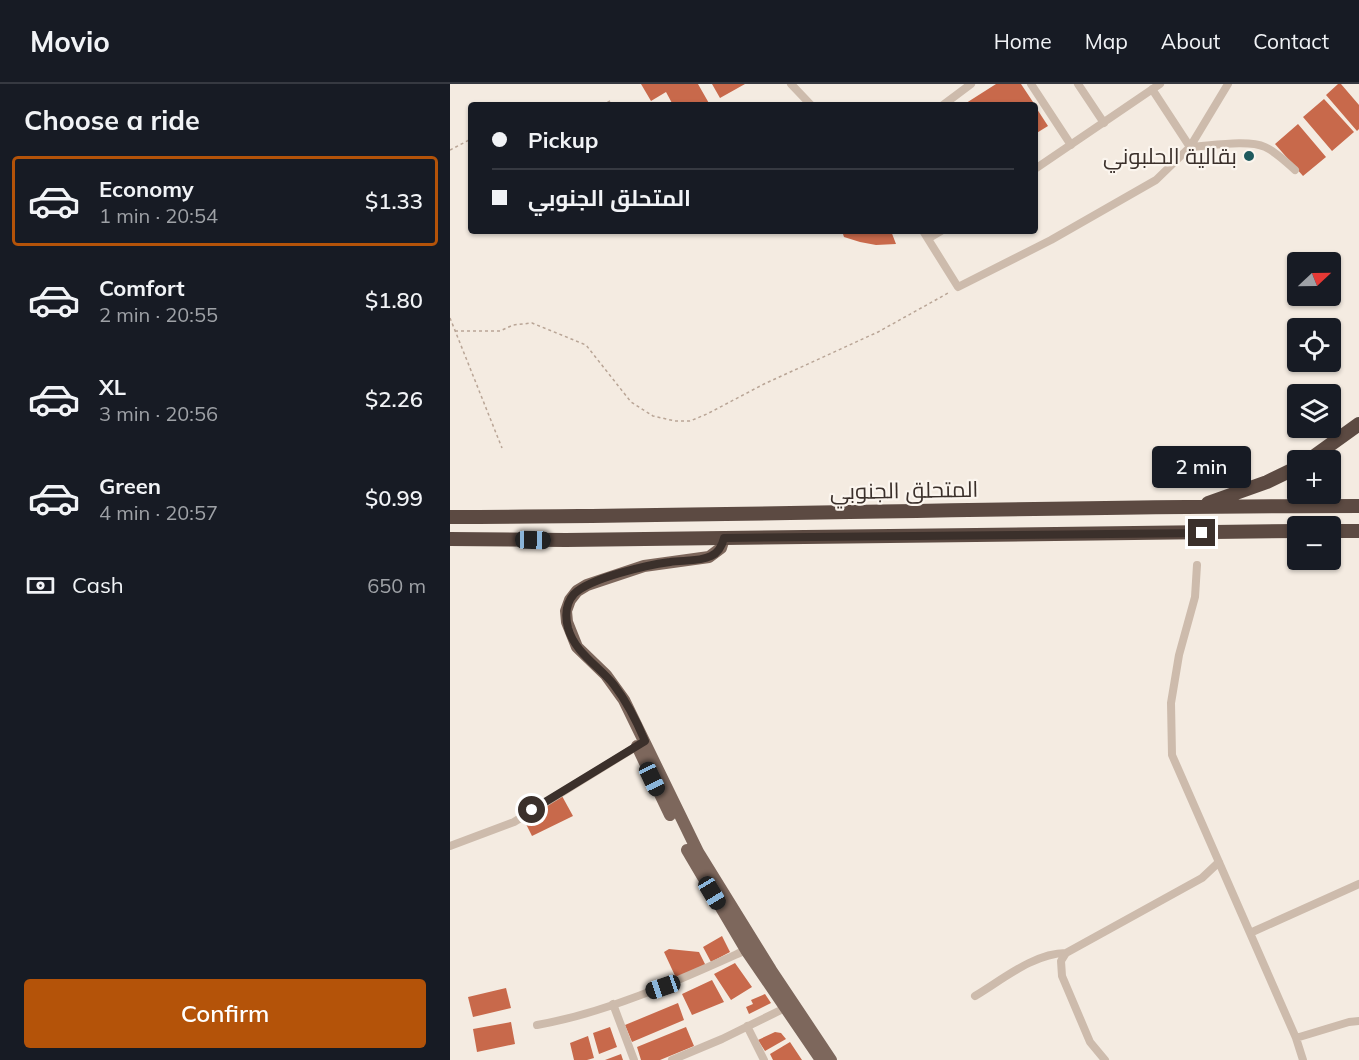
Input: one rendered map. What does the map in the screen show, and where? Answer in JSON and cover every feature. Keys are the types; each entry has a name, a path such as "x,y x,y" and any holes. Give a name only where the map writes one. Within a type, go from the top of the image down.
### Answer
{"highway":[{"path":"1323,450 1359,424"},
{"path":"1199,506 1267,482 1287,472"},
{"name":"المتحلق الجنوبي","path":"450,517 1199,506 1359,506"},
{"name":"المتحلق الجنوبي","path":"450,539 566,540 1287,531"},
{"path":"1341,531 1359,531"}],"main road":[{"path":"724,538 721,548 709,557 654,564 606,578 577,591 567,606 567,622 573,641 616,687 632,713 641,744 667,811 695,864 746,950 821,1060"},
{"path":"641,744 698,852 771,970 831,1060"}],"street":[{"path":"791,84 808,102"},
{"path":"1031,84 1071,145"},
{"path":"1078,84 1104,123"},
{"path":"1038,167 1160,84"},
{"path":"926,234 958,287 1051,240 1156,180 1190,147 1228,84"},
{"path":"947,102 967,85"},
{"path":"1152,89 1190,147"},
{"path":"1190,147 1250,143 1260,145 1272,150 1295,170"},
{"path":"929,238 935,234"},
{"path":"1197,565 1195,597 1179,655 1171,703 1172,754 1296,1038 1303,1060"},
{"path":"450,846 514,822 641,744"},
{"path":"975,996 1033,961 1056,953 1066,953 1202,878 1219,862"},
{"path":"1250,933 1359,884"},
{"path":"537,1025 569,1019 663,987 746,950"},
{"path":"1066,953 1061,961 1062,976 1090,1042 1105,1060"},
{"path":"613,1004 634,1060"},
{"path":"672,1060 785,1008"},
{"path":"1296,1038 1359,1021"},
{"path":"747,1026 764,1060"}],"path":[{"path":"608,102 612,100"},
{"path":"450,150 468,141"},
{"path":"455,331 500,331 513,325 532,323 586,345 631,402 653,416 675,421 690,421 878,332 958,287"},
{"path":"450,318 502,448"}],"building":[{"path":"641,84 698,84 708,102 671,102 666,92 651,101"},
{"path":"712,84 745,84 720,98"},
{"path":"996,84 1021,84 1033,102 968,102"},
{"path":"1341,84 1359,105 1359,129 1357,131 1326,95"},
{"path":"1324,99 1354,132 1332,151 1303,117"},
{"path":"1038,111 1048,126 1038,132"},
{"path":"1298,124 1326,157 1303,176 1275,144"},
{"path":"843,234 892,234 896,244 876,245 844,237"},
{"path":"562,796 573,816 532,836 524,820"},
{"path":"722,936 730,952 711,962 703,947"},
{"path":"669,949 699,952 706,966 677,980 664,952"},
{"path":"735,963 752,987 731,1000 714,974"},
{"path":"712,980 724,1002 692,1015 682,994"},
{"path":"506,988 511,1008 473,1017 468,997"},
{"path":"765,994 771,1003 749,1014 746,1007 753,1004 751,1000"},
{"path":"678,1003 684,1020 632,1042 625,1025"},
{"path":"511,1022 515,1044 477,1052 473,1029"},
{"path":"610,1027 617,1047 599,1054 593,1033"},
{"path":"686,1027 694,1046 660,1060 641,1060 637,1047"},
{"path":"775,1032 781,1033 786,1039 765,1051 758,1040"},
{"path":"588,1036 594,1058 574,1060 570,1043"},
{"path":"790,1042 802,1060 773,1060 770,1054"},
{"path":"621,1054 623,1060 605,1060"}],"place":[{"name":"بقالية الحلبوني","path":"1249,156"}],"route":[{"path":"532,810 645,741 616,687 582,653 570,634 566,617 567,606 573,595 587,585 664,562 709,557 721,548 724,538 1202,533"}]}
